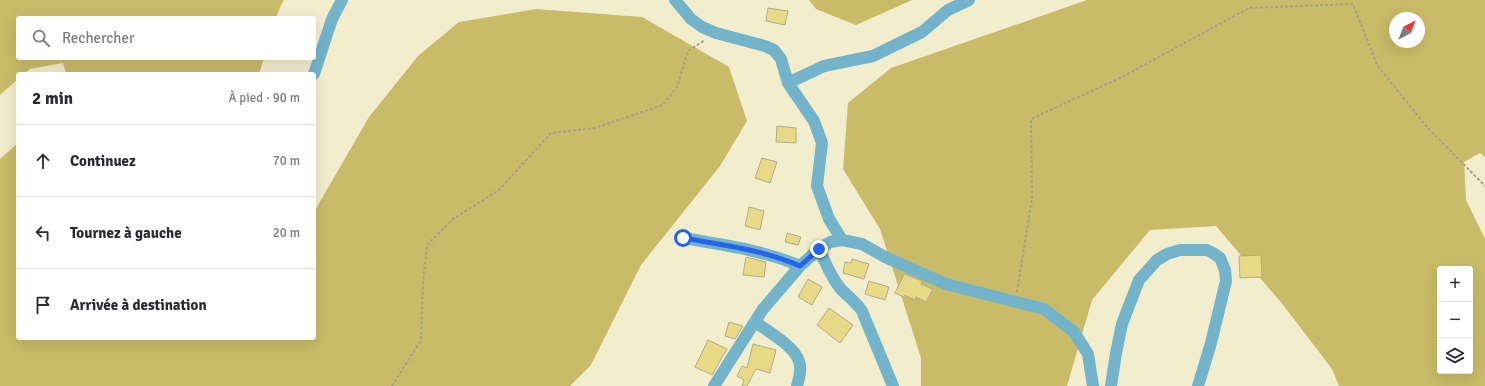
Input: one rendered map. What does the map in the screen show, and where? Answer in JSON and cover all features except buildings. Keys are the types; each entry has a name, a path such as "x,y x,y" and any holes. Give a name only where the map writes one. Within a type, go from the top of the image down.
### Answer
{"street":[{"path":"315,72 332,19 342,0"},
{"path":"675,0 691,19 702,27 716,33 765,46 774,50 781,59 788,83 814,121 822,144 817,186 829,219 842,240"},
{"path":"788,83 824,66 873,56 922,32 948,10 969,0"},
{"path":"683,238 763,252 800,266"},
{"path":"714,386 763,309 800,266 819,249 830,242 842,240 862,244 885,257 946,284 1044,308 1074,332 1088,354 1093,386"},
{"path":"819,249 832,277 840,288 856,302 862,311 893,386"},
{"path":"1111,386 1122,324 1139,280 1156,260 1167,254 1180,250 1207,250 1213,252 1220,258 1225,270 1226,281 1211,343 1198,386"},
{"path":"755,322 797,355 800,363 800,377 797,386"}],"path":[{"path":"1016,301 1032,198 1031,119 1122,78 1249,8 1353,4 1377,65 1426,126 1485,186"},
{"path":"392,386 421,340 423,283 427,245 453,219 499,190 551,133 595,128 663,105 677,87 688,51 716,33"}],"shaded area":[{"path":"0,0 284,0 277,16 16,16 16,60 263,60 260,72 65,72 63,63 30,69 26,72 16,72 16,81 0,95"},
{"path":"809,0 912,0 856,25 816,9"},
{"path":"1087,0 1485,0 1485,157 1480,153 1464,162 1466,200 1485,239 1485,386 1339,386 1332,369 1284,306 1216,226 1150,230 1092,300 1067,386 921,386 921,358 880,229 843,169 848,103 891,68"},
{"path":"536,9 642,17 729,67 747,121 720,166 641,265 591,365 570,386 0,386 0,159 16,145 16,340 316,340 316,209 369,117 418,56 459,22"}],"route":[{"path":"683,238 763,252 800,266 819,249"}]}
